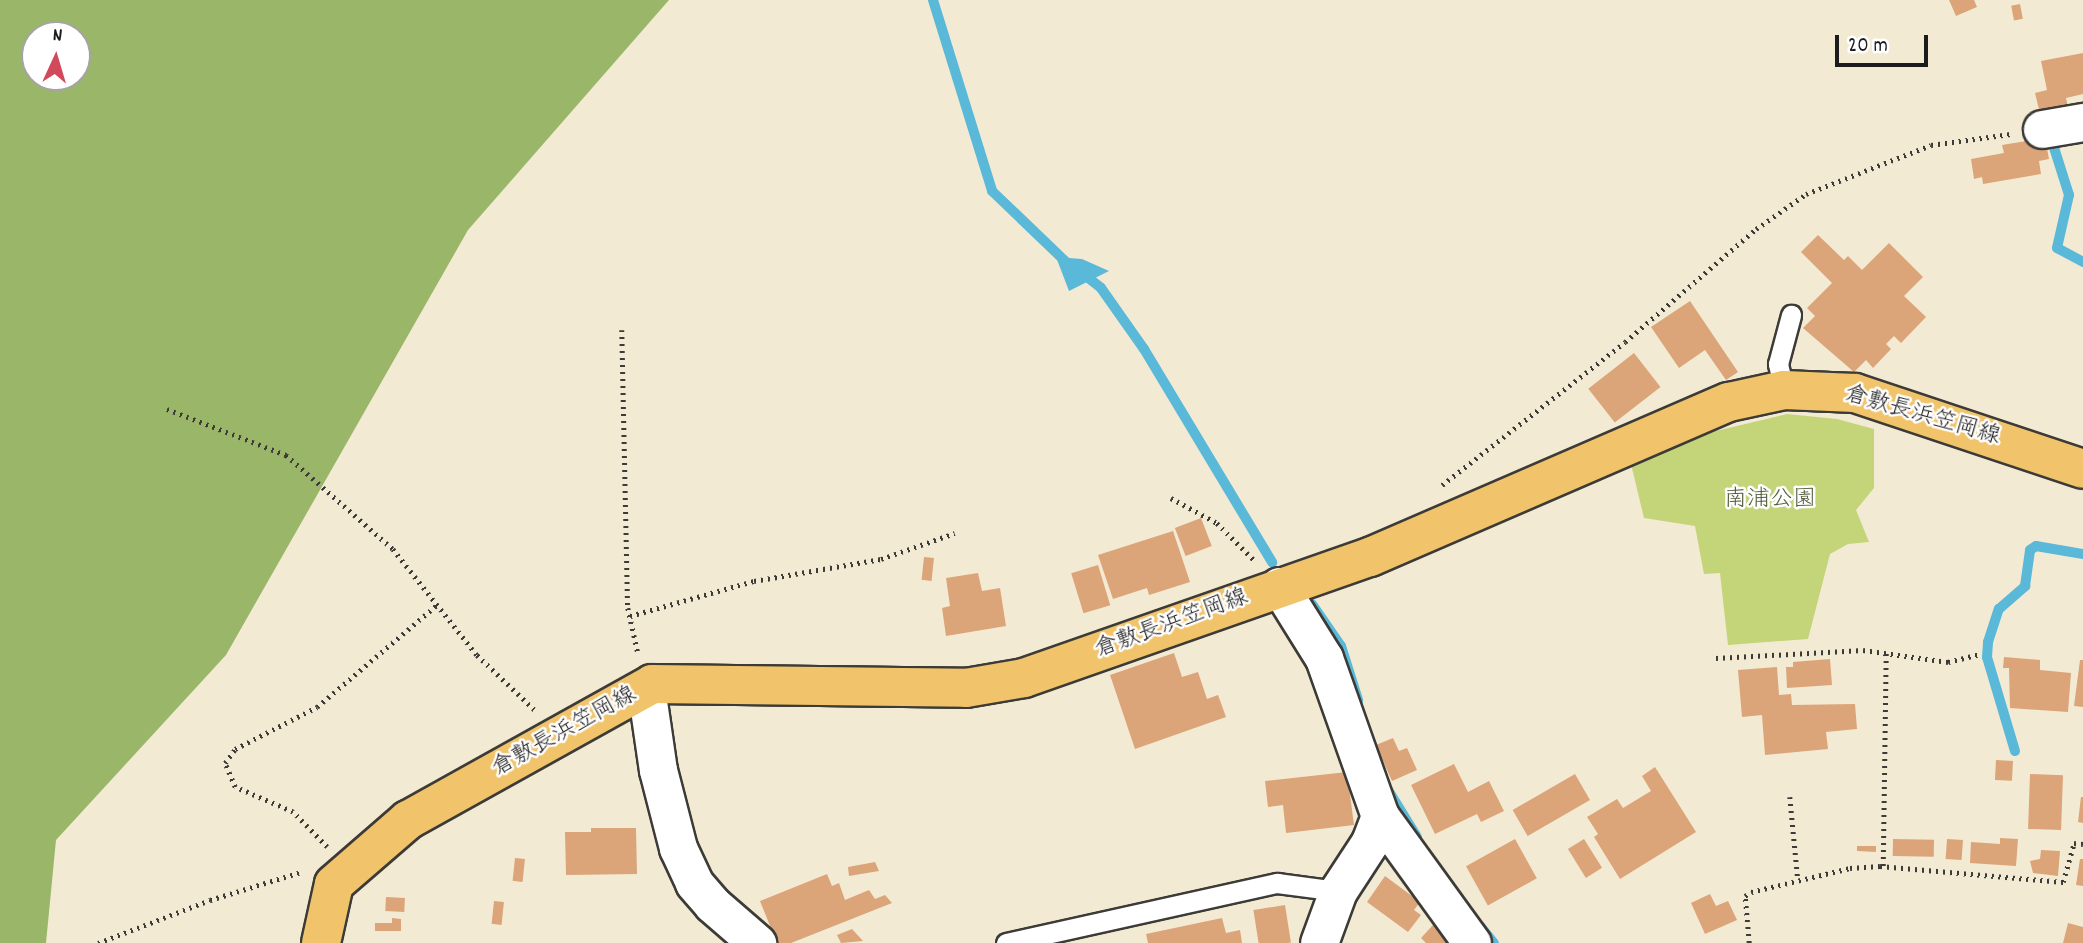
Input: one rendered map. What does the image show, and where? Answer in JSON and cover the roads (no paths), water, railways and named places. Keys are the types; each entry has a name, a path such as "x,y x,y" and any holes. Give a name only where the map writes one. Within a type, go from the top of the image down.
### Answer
{"main road":[{"name":"倉敷長浜笠岡線","path":"321,943 334,884 341,866 408,820 646,688 966,688 1024,678 1279,586 1370,557 1729,402 1784,390 1855,393 2083,470"}],"street":[{"path":"2042,130 2083,122"},
{"path":"1279,586 1324,658 1380,816 1472,943"},
{"path":"646,688 658,770 678,848 694,883 712,904 757,943"},
{"path":"1319,943 1338,891 1370,842 1380,816"}],"lane":[{"path":"1784,390 1780,353 1791,315"},
{"path":"1006,943 1277,883 1338,891"}],"water":[{"path":"1056,257 1082,259 1109,271 1069,291"}],"waterway":[{"path":"933,0 992,191 1067,263"},
{"path":"2050,135 2069,195 2057,248 2083,262"},
{"path":"1082,273 1101,288 1144,349 1272,562"},
{"path":"2015,751 1987,657 1988,642 1999,609 2025,586 2030,550 2036,546 2083,554"},
{"path":"1312,604 1341,646 1358,700"},
{"path":"1388,790 1417,837"},
{"path":"1480,926 1494,943"}],"park label":[{"name":"南浦公園","path":"1770,501"}]}
